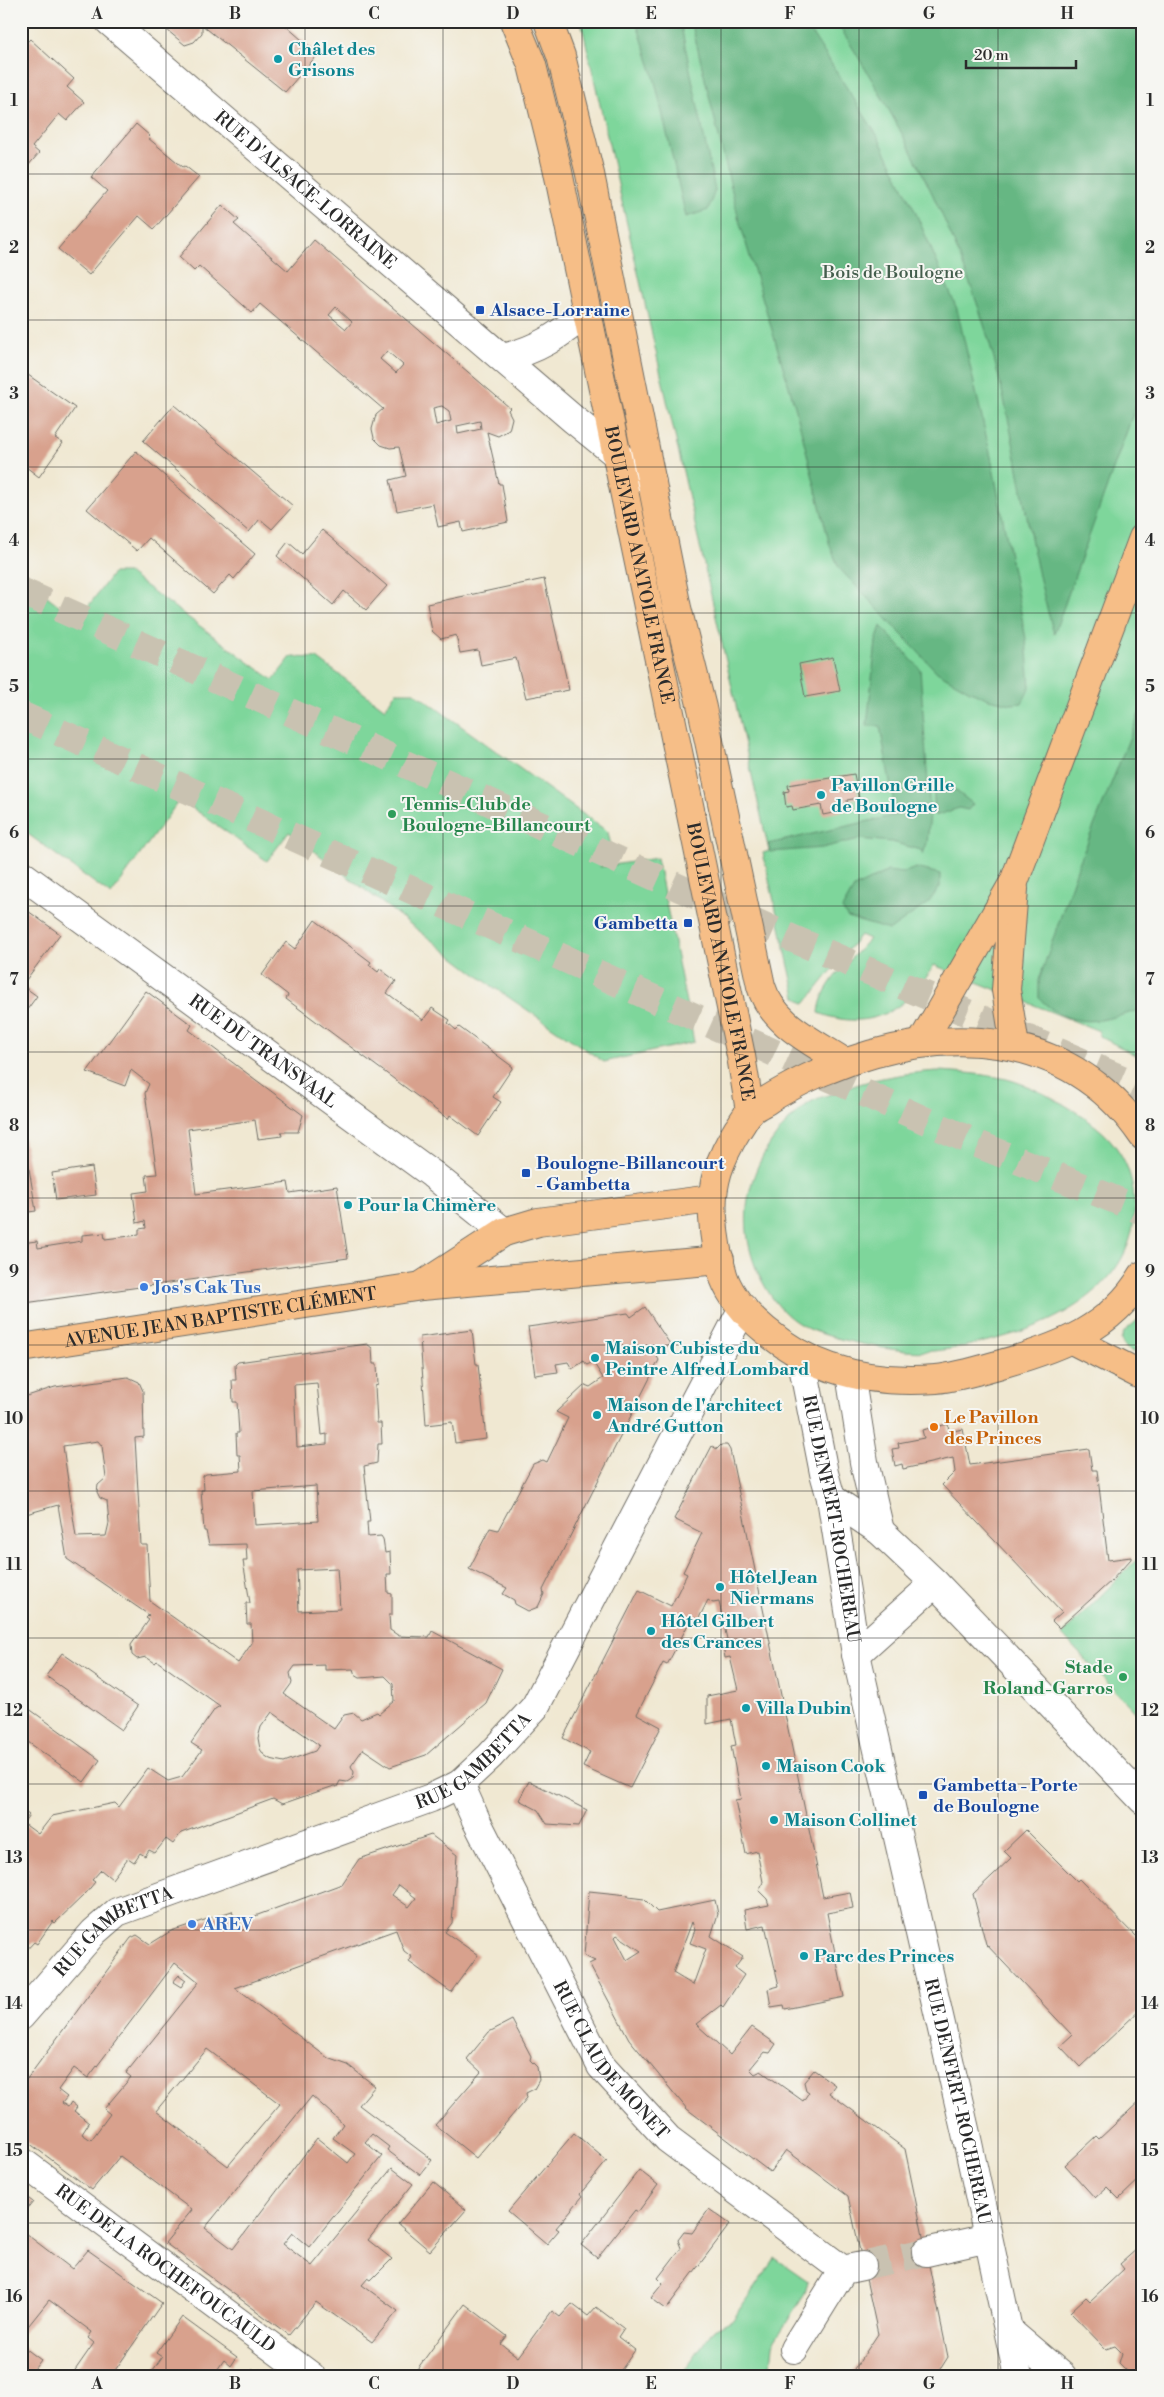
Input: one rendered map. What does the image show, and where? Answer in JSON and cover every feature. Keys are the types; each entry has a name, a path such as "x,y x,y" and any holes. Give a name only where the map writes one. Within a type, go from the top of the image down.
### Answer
{"main road":[{"name":"BOULEVARD ANATOLE FRANCE","path":"514,21 534,75 557,167 735,1028 750,1111"},
{"name":"BOULEVARD ANATOLE FRANCE","path":"548,21 561,56 590,174 652,484 764,996 782,1020 844,1062"},
{"path":"922,1042 1014,882 1143,538"},
{"path":"1014,882 1006,990 1016,1046"},
{"path":"1139,1126 1092,1082 1051,1059 1016,1046 970,1039 922,1042 844,1062 797,1082 750,1111 723,1155 716,1171 712,1199 714,1233 724,1277 742,1308 768,1333 800,1356 850,1374 889,1380 940,1378 969,1373 1018,1359 1072,1340 1098,1323 1129,1294 1143,1274"},
{"name":"AVENUE JEAN BAPTISTE CLÉMENT","path":"422,1286 504,1232 538,1222 712,1199"},
{"name":"AVENUE JEAN BAPTISTE CLÉMENT","path":"21,1348 422,1286 720,1260"},
{"path":"1072,1340 1143,1376"}],"street":[{"name":"RUE D'ALSACE-LORRAINE","path":"109,21 652,484"},
{"path":"504,358 530,351 555,338 586,314"},
{"name":"RUE DU TRANSVAAL","path":"21,874 432,1174 504,1232"},
{"name":"RUE GAMBETTA","path":"21,2016 94,1932 117,1912 431,1798 460,1784 490,1756 535,1707 742,1308"},
{"name":"RUE DENFERT-ROCHEREAU","path":"800,1356 831,1498 856,1654 966,2134 1018,2376"},
{"path":"850,1374 864,1462 880,1531"},
{"path":"831,1498 880,1531 935,1583 1143,1800"},
{"name":"RUE DENFERT-ROCHEREAU","path":"856,1654 935,1583"},
{"name":"RUE CLAUDE MONET","path":"460,1784 476,1820 602,2066 668,2139 853,2268 794,2349"},
{"name":"RUE DE LA ROCHEFOUCAULD","path":"21,2161 311,2376"},
{"path":"926,2252 988,2238"},
{"path":"1010,2332 1062,2376"}],"green space":[{"name":"Bois de Boulogne","path":"581,21 1143,21 1143,1059 1099,1036 1099,1031 934,965 913,994 900,1005 886,1013 871,1018 855,1020 819,1013 821,1002 831,982 869,939 860,935 805,1004 796,997 763,853 769,851"},
{"path":"636,21 680,21 715,190 708,210 686,217 654,77"},
{"path":"691,21 804,21 877,135 915,211 957,309 991,457 1026,639 1030,687 1022,703 1011,704 989,699 968,690 937,672 839,568 830,546 796,410 739,220"},
{"path":"836,21 1143,21 1143,386 1054,634 1038,571 999,378 970,284 932,193 910,149 887,106"},
{"name":"Tennis-Club de Boulogne-Billancourt","path":"113,573 128,573 273,680 291,657 317,658 385,709 396,692 414,692 608,832 612,851 600,867 657,858 694,1042 604,1062 489,984 289,832 267,861 180,799 111,895 21,829 21,576 78,620"},
{"path":"881,626 920,669 930,814 927,843 923,854 921,850 892,842 859,839 822,848 770,852 768,844 896,815 880,726 867,726 876,641"},
{"path":"1143,704 1143,1009 1101,1020 1076,1020 1063,1016 1051,1009 1039,998 1039,980 1078,866"},
{"path":"933,781 946,783 973,804 968,810 959,808 935,816"},
{"path":"916,868 940,874 940,887 928,903 890,930 848,918 842,909 854,888 888,871 902,873"},
{"path":"938,1071 986,1075 1015,1081 1045,1094 1077,1112 1103,1132 1121,1155 1128,1169 1132,1184 1134,1200 1133,1228 1125,1253 1111,1275 1093,1293 1071,1309 1022,1331 963,1347 917,1352 906,1351 850,1342 798,1323 785,1313 775,1301 758,1273 750,1249 747,1226 748,1202 753,1180 762,1158 774,1138 790,1119 815,1100 872,1080 911,1073"},
{"path":"1143,1315 1143,1357 1125,1348 1121,1340 1124,1332"},
{"name":"Stade Roland-Garros","path":"1143,1553 1143,1720 1062,1635"},
{"path":"775,2258 808,2281 805,2294 772,2345 770,2366 750,2370 742,2376 680,2376 714,2329 732,2320"}],"building":[{"name":"Châlet des Grisons","path":"175,21 283,21 286,26 318,54 285,92 202,25 202,33 194,42 185,45 167,30"},
{"path":"30,39 74,79 67,87 84,102 67,121 59,114 32,147 39,153 21,174 21,48"},
{"path":"136,124 150,136 148,138 183,167 185,166 199,177 154,229 139,216 89,275 58,249 107,191 91,177"},
{"path":"222,205 239,220 234,224 288,271 314,240 510,408 508,410 512,418 509,430 498,436 487,432 499,484 502,484 508,522 463,532 461,522 438,527 433,504 397,511 390,480 406,476 399,447 390,448 381,445 374,438 372,429 376,415 383,409 260,304 252,313 199,266 194,271 179,257","holes":["336,307 352,322 346,329 329,315","387,351 403,365 396,373 380,359","442,406 449,411 451,421 436,425 433,408","480,421 481,429 458,434 457,426"]},
{"path":"21,370 75,408 55,438 63,443 39,477 21,463"},
{"path":"174,405 293,506 272,529 260,519 249,532 143,441"},
{"path":"136,451 255,554 234,579 230,575 213,594 149,538 137,551 87,509"},
{"path":"322,530 387,586 366,610 344,591 333,605 277,556 288,542 302,554"},
{"path":"544,579 569,690 526,698 516,658 481,665 478,650 460,653 456,635 441,639 432,631 427,604"},
{"path":"833,657 840,691 805,697 799,664"},
{"name":"Pavillon Grille de Boulogne","path":"854,774 859,798 847,800 848,810 823,815 821,805 793,810 792,806 786,807 784,792 789,791 788,785"},
{"path":"21,906 60,934 26,980 21,977"},
{"path":"315,920 371,962 369,965 378,972 380,969 396,981 387,993 423,1020 432,1008 450,1020 448,1023 456,1030 459,1027 513,1067 493,1097 501,1102 478,1136 450,1115 448,1119 286,999 288,995 262,975 286,942 295,949"},
{"path":"23,986 37,996 21,1018 21,988"},
{"path":"146,991 192,1025 189,1030 303,1115 298,1132 281,1132 282,1136 258,1139 255,1120 188,1129 196,1194 288,1182 290,1193 337,1186 348,1258 25,1303 21,1274 21,1243 37,1241 38,1248 82,1241 82,1235 104,1233 105,1239 139,1235 139,1229 146,1228 145,1221 137,1223 133,1193 148,1191 146,1175 157,1174 145,1093 149,1084 131,1070 125,1086 87,1072"},
{"path":"21,1138 24,1138 36,1211 21,1213"},
{"path":"92,1167 96,1195 56,1200 52,1173"},
{"path":"645,1307 670,1344 656,1355 659,1360 543,1590 544,1594 538,1607 528,1611 515,1604 514,1600 503,1594 507,1588 469,1569 490,1528 498,1530 533,1464 543,1460 547,1462 568,1418 556,1412 585,1385 590,1387 603,1378 593,1362 587,1365 584,1361 572,1369 568,1362 556,1364 558,1372 535,1375 528,1327 628,1313 631,1317"},
{"path":"472,1330 476,1364 478,1364 486,1439 455,1443 452,1422 426,1425 420,1337"},
{"path":"367,1344 372,1348 373,1364 377,1364 378,1385 375,1386 377,1423 381,1423 382,1444 378,1444 377,1463 364,1466 370,1522 367,1522 368,1537 381,1536 385,1553 390,1552 391,1574 387,1574 388,1593 392,1594 392,1615 389,1615 390,1630 399,1636 429,1637 432,1631 502,1669 486,1703 426,1755 390,1767 363,1749 351,1766 354,1772 353,1778 347,1782 340,1781 337,1787 334,1786 282,1804 273,1799 181,1833 173,1844 166,1839 155,1853 149,1850 145,1856 140,1853 134,1862 128,1858 112,1879 101,1870 92,1880 95,1882 86,1893 55,1923 53,1921 37,1944 34,1942 21,1956 21,1803 25,1805 22,1810 29,1815 23,1823 38,1834 52,1816 115,1803 119,1807 148,1768 168,1781 182,1777 202,1750 191,1743 215,1709 220,1706 157,1661 155,1663 146,1657 137,1659 132,1655 131,1645 149,1620 146,1618 149,1615 67,1559 58,1505 26,1514 21,1511 21,1398 55,1387 128,1377 139,1382 143,1391 144,1437 135,1438 141,1545 147,1545 150,1601 238,1663 252,1643 251,1624 247,1624 246,1603 250,1603 243,1561 247,1561 246,1544 209,1545 206,1531 204,1531 201,1490 204,1490 203,1476 206,1474 241,1471 240,1455 237,1455 236,1433 239,1433 237,1402 233,1402 232,1380 236,1380 235,1365 238,1362","holes":["317,1383 322,1435 327,1434 327,1444 297,1447 294,1385","98,1441 102,1446 106,1478 98,1485 97,1492 100,1498 107,1501 109,1523 106,1536 76,1537 63,1446","316,1486 318,1521 255,1525 253,1491","337,1568 340,1609 299,1611 297,1570","325,1665 325,1670 353,1669 355,1675 360,1678 385,1676 393,1684 394,1701 379,1714 377,1712 361,1719 354,1713 344,1715 334,1729 284,1694 292,1683 290,1673 295,1666","272,1712 319,1745 315,1751 284,1762 270,1759 264,1755 260,1749 258,1738 261,1727"]},
{"path":"948,1424 949,1432 963,1429 970,1465 1089,1449 1092,1470 1097,1470 1108,1560 1131,1557 1131,1559 1111,1581 1059,1628 1052,1621 1062,1612 942,1485 955,1472 953,1458 903,1469 902,1464 895,1466 892,1449 899,1448 898,1443 924,1438 922,1430"},
{"path":"721,1445 727,1445 730,1450 823,1897 850,1892 853,1908 827,1913 844,1997 785,2009 784,2005 771,2007 768,1989 779,1986 765,1925 747,1929 744,1910 769,1905 767,1899 759,1891 763,1882 757,1851 746,1854 735,1800 741,1799 731,1746 736,1745 731,1719 707,1724 707,1696 738,1690 730,1657 725,1658 723,1645 728,1644 719,1602 713,1603 708,1600 698,1620 692,1617 667,1665 663,1663 637,1714 661,1727 630,1788 583,1767 590,1752 563,1738 639,1590 671,1606 687,1574 683,1572 702,1533 674,1519 712,1446 717,1449"},
{"path":"62,1653 138,1706 122,1730 46,1676"},
{"path":"21,1703 100,1760 84,1782 21,1737"},
{"path":"529,1781 587,1810 579,1826 547,1824 538,1810 519,1800"},
{"path":"1026,1830 1077,1881 1079,1879 1143,1944 1143,2007 1080,2067 1060,2046 1072,2035 986,1944 973,1894 1011,1858 1004,1851"},
{"path":"431,1835 457,1855 452,1923 445,1932 478,1955 451,1992 409,1962 412,1957 404,1951 396,1930 235,1988 328,2058 348,2065 375,2086 359,2105 432,2160 420,2175 387,2150 389,2147 372,2134 365,2142 382,2156 309,2247 292,2233 283,2244 312,2266 392,2168 413,2184 368,2240 392,2259 371,2280 368,2278 362,2285 398,2311 372,2342 316,2302 289,2335 165,2243 192,2210 120,2156 92,2190 21,2137 21,2087 131,1938 137,1935 150,1944 171,1931 232,1911 236,1923 342,1884 359,1859","holes":["399,1885 416,1898 409,1907 392,1895","175,1963 199,1982 126,2073 131,2077 104,2109 110,2114 91,2140 82,2134 89,2123 74,2111 77,2107 71,2102 68,2107 62,2103 67,2097 58,2090 74,2068 88,2078","207,2049 280,2104 228,2166 156,2111","312,2096 343,2124 333,2138 355,2154 348,2163 317,2138 233,2249 205,2228"]},
{"path":"589,1891 628,1895 628,1897 644,1899 657,1912 715,1900 718,1914 711,1936 743,1957 735,1968 744,1975 723,2007 721,2005 696,2024 730,2055 752,2027 776,2044 770,2053 764,2052 750,2069 755,2074 761,2071 803,2101 809,2092 806,2090 804,2082 814,2070 835,2085 829,2093 905,2149 948,2357 936,2376 850,2376 878,2334 848,2196 786,2150 770,2172 687,2109 629,2039 589,1964 595,1961 584,1956","holes":["692,1922 695,1930 690,1943 706,1949 693,1985 673,1973","617,1935 641,1951 627,1960 615,1937"]},
{"path":"179,1975 186,1980 181,1987 173,1982"},
{"path":"512,2020 531,2056 530,2060 537,2067 539,2080 534,2089 526,2093 527,2098 476,2158 435,2125 481,2072 467,2059 489,2032"},
{"path":"1143,2098 1143,2176 1119,2199 1107,2187 1095,2198 1065,2165 1096,2136 1099,2139"},
{"path":"574,2133 607,2161 580,2194 582,2197 556,2228 559,2230 547,2244 508,2211"},
{"path":"639,2170 658,2185 638,2212 635,2210 597,2258 581,2245"},
{"path":"433,2182 466,2210 430,2251 398,2224"},
{"path":"21,2193 33,2202 21,2217"},
{"path":"709,2209 730,2224 666,2309 651,2298 663,2283 658,2278 681,2248 678,2240 684,2232 692,2233"},
{"path":"21,2230 72,2269 88,2250 162,2303 111,2376 71,2376 94,2343 88,2338 92,2332 49,2300 21,2335"},
{"path":"1138,2248 1143,2253 1143,2376 1132,2376 1119,2363 1122,2353 1115,2346 1106,2349 1070,2312 1086,2297 1090,2301 1124,2269 1120,2264"},
{"path":"465,2304 507,2336 501,2344 518,2357 552,2311 560,2317 572,2304 588,2316 596,2307 624,2328 618,2337 635,2350 617,2376 412,2376"},
{"path":"182,2317 237,2357 231,2366 224,2360 213,2376 149,2376 162,2357 156,2353"},
{"path":"21,2345 41,2360 29,2376 21,2376"},
{"path":"253,2369 261,2374 263,2372 269,2376 249,2376"}],"tunnel":[{"path":"21,591 782,934 1143,1088"},
{"path":"21,715 980,1145 1143,1211"},
{"path":"862,2266 926,2252"}],"place":[{"name":"Châlet des Grisons","path":"278,59"},
{"name":"Alsace-Lorraine","path":"480,310"},
{"name":"Pavillon Grille de Boulogne","path":"821,795"},
{"name":"Tennis-Club de Boulogne-Billancourt","path":"392,814"},
{"name":"Gambetta","path":"688,923"},
{"name":"Boulogne-Billancourt - Gambetta","path":"526,1173"},
{"name":"Pour la Chimère","path":"348,1205"},
{"name":"Jos's Cak Tus","path":"144,1287"},
{"name":"Maison Cubiste du Peintre Alfred Lombard","path":"595,1358"},
{"name":"Maison de l'architect André Gutton","path":"597,1415"},
{"name":"Le Pavillon des Princes","path":"934,1427"},
{"name":"Hôtel Jean Niermans","path":"720,1587"},
{"name":"Hôtel Gilbert des Crances","path":"651,1631"},
{"name":"Stade Roland-Garros","path":"1123,1677"},
{"name":"Villa Dubin","path":"746,1708"},
{"name":"Maison Cook","path":"766,1766"},
{"name":"Gambetta - Porte de Boulogne","path":"923,1795"},
{"name":"Maison Collinet","path":"774,1820"},
{"name":"AREV","path":"192,1924"},
{"name":"Parc des Princes","path":"804,1956"}]}
